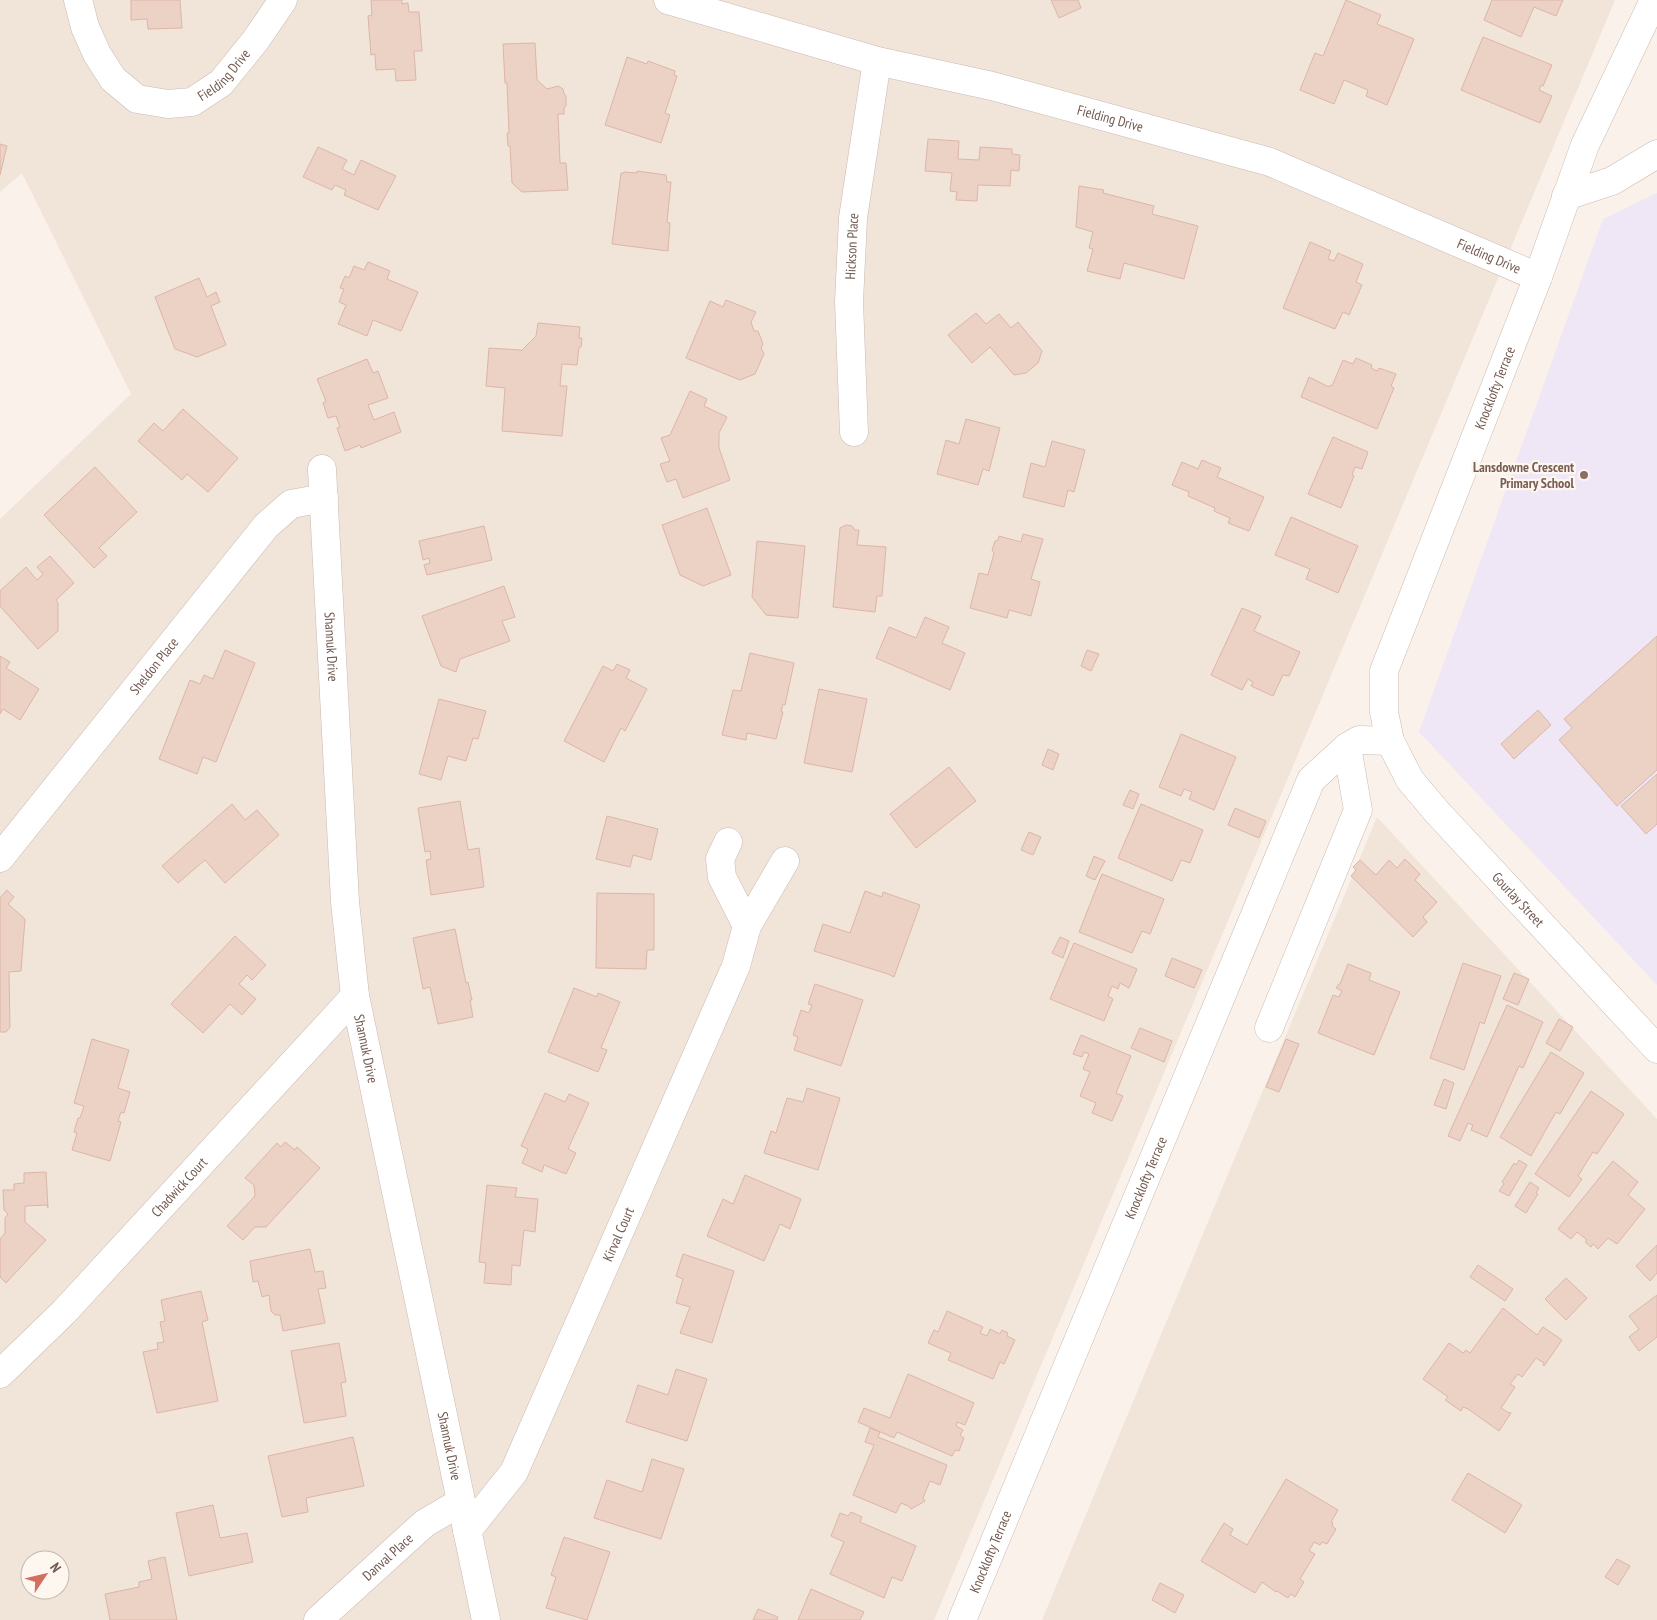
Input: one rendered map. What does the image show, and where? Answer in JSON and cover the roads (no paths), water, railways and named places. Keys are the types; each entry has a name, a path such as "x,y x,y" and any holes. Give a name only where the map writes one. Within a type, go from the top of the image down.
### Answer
{"street":[{"name":"Fielding Drive","path":"78,0 84,26 97,54 113,78 138,99 168,104 192,102 221,83 255,41 284,0"},
{"name":"Fielding Drive","path":"668,0 877,61 992,86 1270,162 1538,278"},
{"name":"Knocklofty Terrace","path":"962,1620 1312,780 1347,747 1360,740 1390,741 1384,712 1384,670 1538,278 1585,145 1654,0"},
{"name":"Hickson Place","path":"854,432 849,302 853,218 877,61"},
{"path":"1566,196 1612,181 1657,154"},
{"name":"Shannuk Drive","path":"322,469 345,902 354,996 486,1620"},
{"name":"Sheldon Place","path":"0,858 266,526 291,504 324,498"},
{"name":"Gourlay Street","path":"1390,741 1410,780 1437,812 1657,1049"},
{"path":"1268,1028 1358,810 1347,747"},
{"path":"728,842 720,859 722,877 747,926"},
{"name":"Kirval Court","path":"467,1531 514,1472 736,966 747,926 785,861"},
{"name":"Chadwick Court","path":"0,1374 64,1312 354,996"},
{"name":"Danval Place","path":"318,1620 425,1523 461,1502"}],"place":[{"name":"Lansdowne Crescent Primary School","path":"1584,475"}]}
